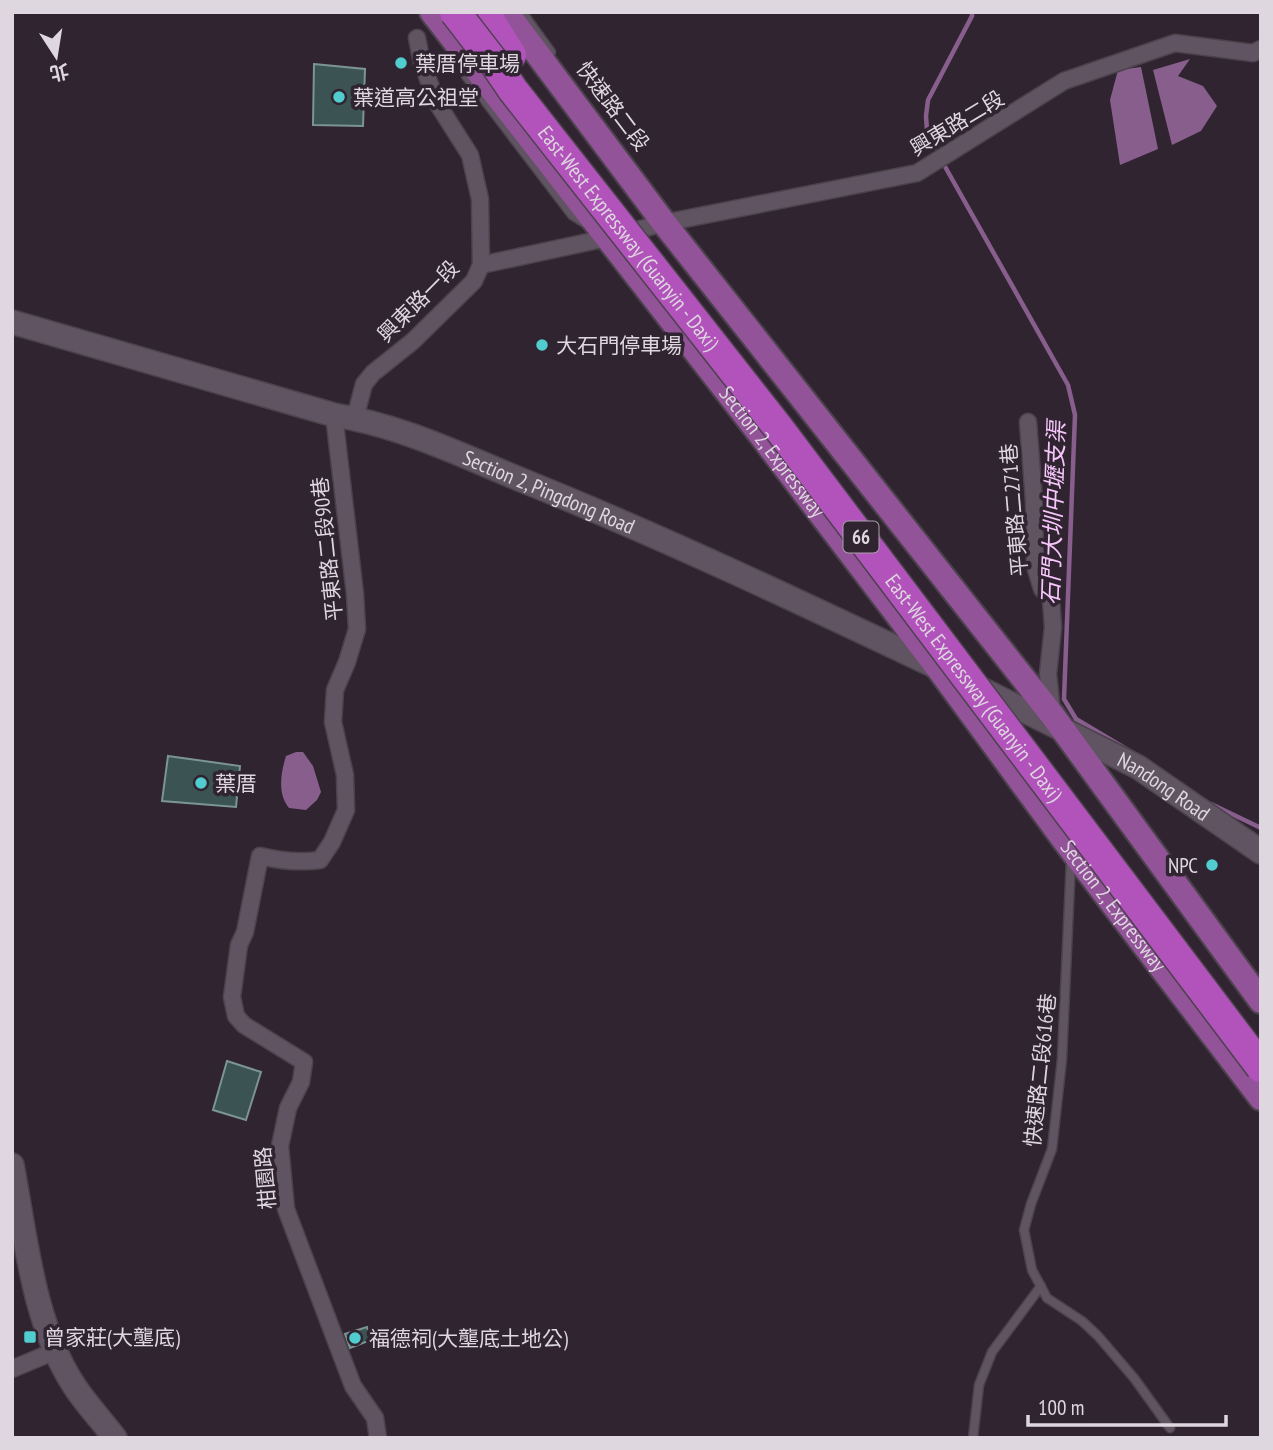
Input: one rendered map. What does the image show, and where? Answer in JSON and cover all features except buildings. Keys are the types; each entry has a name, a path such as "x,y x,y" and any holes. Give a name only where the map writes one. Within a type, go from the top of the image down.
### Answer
{"highway":[{"path":"441,12 450,23 503,60"},
{"name":"East-West Expressway (Guanyin - Daxi)","path":"455,12 503,60 793,416 1261,1035"},
{"name":"East-West Expressway (Guanyin - Daxi)","path":"479,12 503,60 513,90 777,426 1261,1067"},
{"path":"484,12 503,60"}],"main road":[{"name":"Section 2, Expressway","path":"432,12 771,449 1261,1098"},
{"name":"66","path":"506,12 1057,722 1261,1001"}],"street":[{"path":"417,38 422,63 438,103 470,155 480,199 481,265"},
{"name":"興東路二段","path":"665,215 917,173 1064,82 1175,43 1253,53 1261,49"},
{"name":"興東路一段","path":"345,416 373,373 413,341 474,281 481,265 607,238 665,215"},
{"name":"Section 2, Pingdong Road","path":"12,322 413,436 613,517 1057,722"},
{"name":"平東路二段90巷","path":"260,856 278,861 320,860 332,842 346,810 345,775 333,722 335,690 357,629 345,416"},
{"name":"平東路二271巷","path":"1028,422 1034,501 1035,566 1042,589 1051,600 1054,627 1048,674 1057,722"},
{"name":"Nandong Road","path":"1057,722 1138,767 1261,852"},
{"name":"柑園路","path":"260,856 239,946 232,997 236,1016 244,1024 304,1062 301,1082 288,1108 280,1146 286,1209 353,1386 375,1418 378,1438"},
{"path":"12,1165 38,1304 55,1351 75,1387 115,1438"},
{"path":"12,1369 55,1351"}],"lane":[{"name":"快速路二段","path":"522,12 554,55"},
{"path":"458,66 572,215 607,238"},
{"name":"快速路二段616巷","path":"1072,850 1062,1059 1052,1149 1024,1230 1032,1270 1047,1298 1082,1321 1098,1336 1134,1378 1170,1428"},
{"path":"973,1438 979,1385 992,1352 1041,1286"}],"shaded area":[{"path":"1190,59 1178,76 1203,86 1217,106 1201,131 1172,145 1153,70"},
{"path":"1141,67 1158,149 1120,165 1110,100 1118,70"},
{"path":"303,752 313,766 321,792 306,810 289,808 281,790 286,756"}],"waterway":[{"name":"石門大圳中壢支渠","path":"939,155 927,131 928,100 972,12"},
{"name":"石門大圳中壢支渠","path":"943,163 1068,385 1075,415 1064,699 1076,719 1133,753"},
{"name":"石門大圳中壢支渠","path":"1211,804 1261,828"}],"place":[{"name":"葉厝停車場","path":"401,63"},
{"name":"葉道高公祖堂","path":"339,97"},
{"name":"大石門停車場","path":"542,345"},
{"name":"葉厝","path":"201,783"},
{"name":"NPC","path":"1212,865"},
{"name":"曾家莊(大壟底)","path":"30,1337"},
{"name":"福德祠(大壟底土地公)","path":"355,1338"}]}
